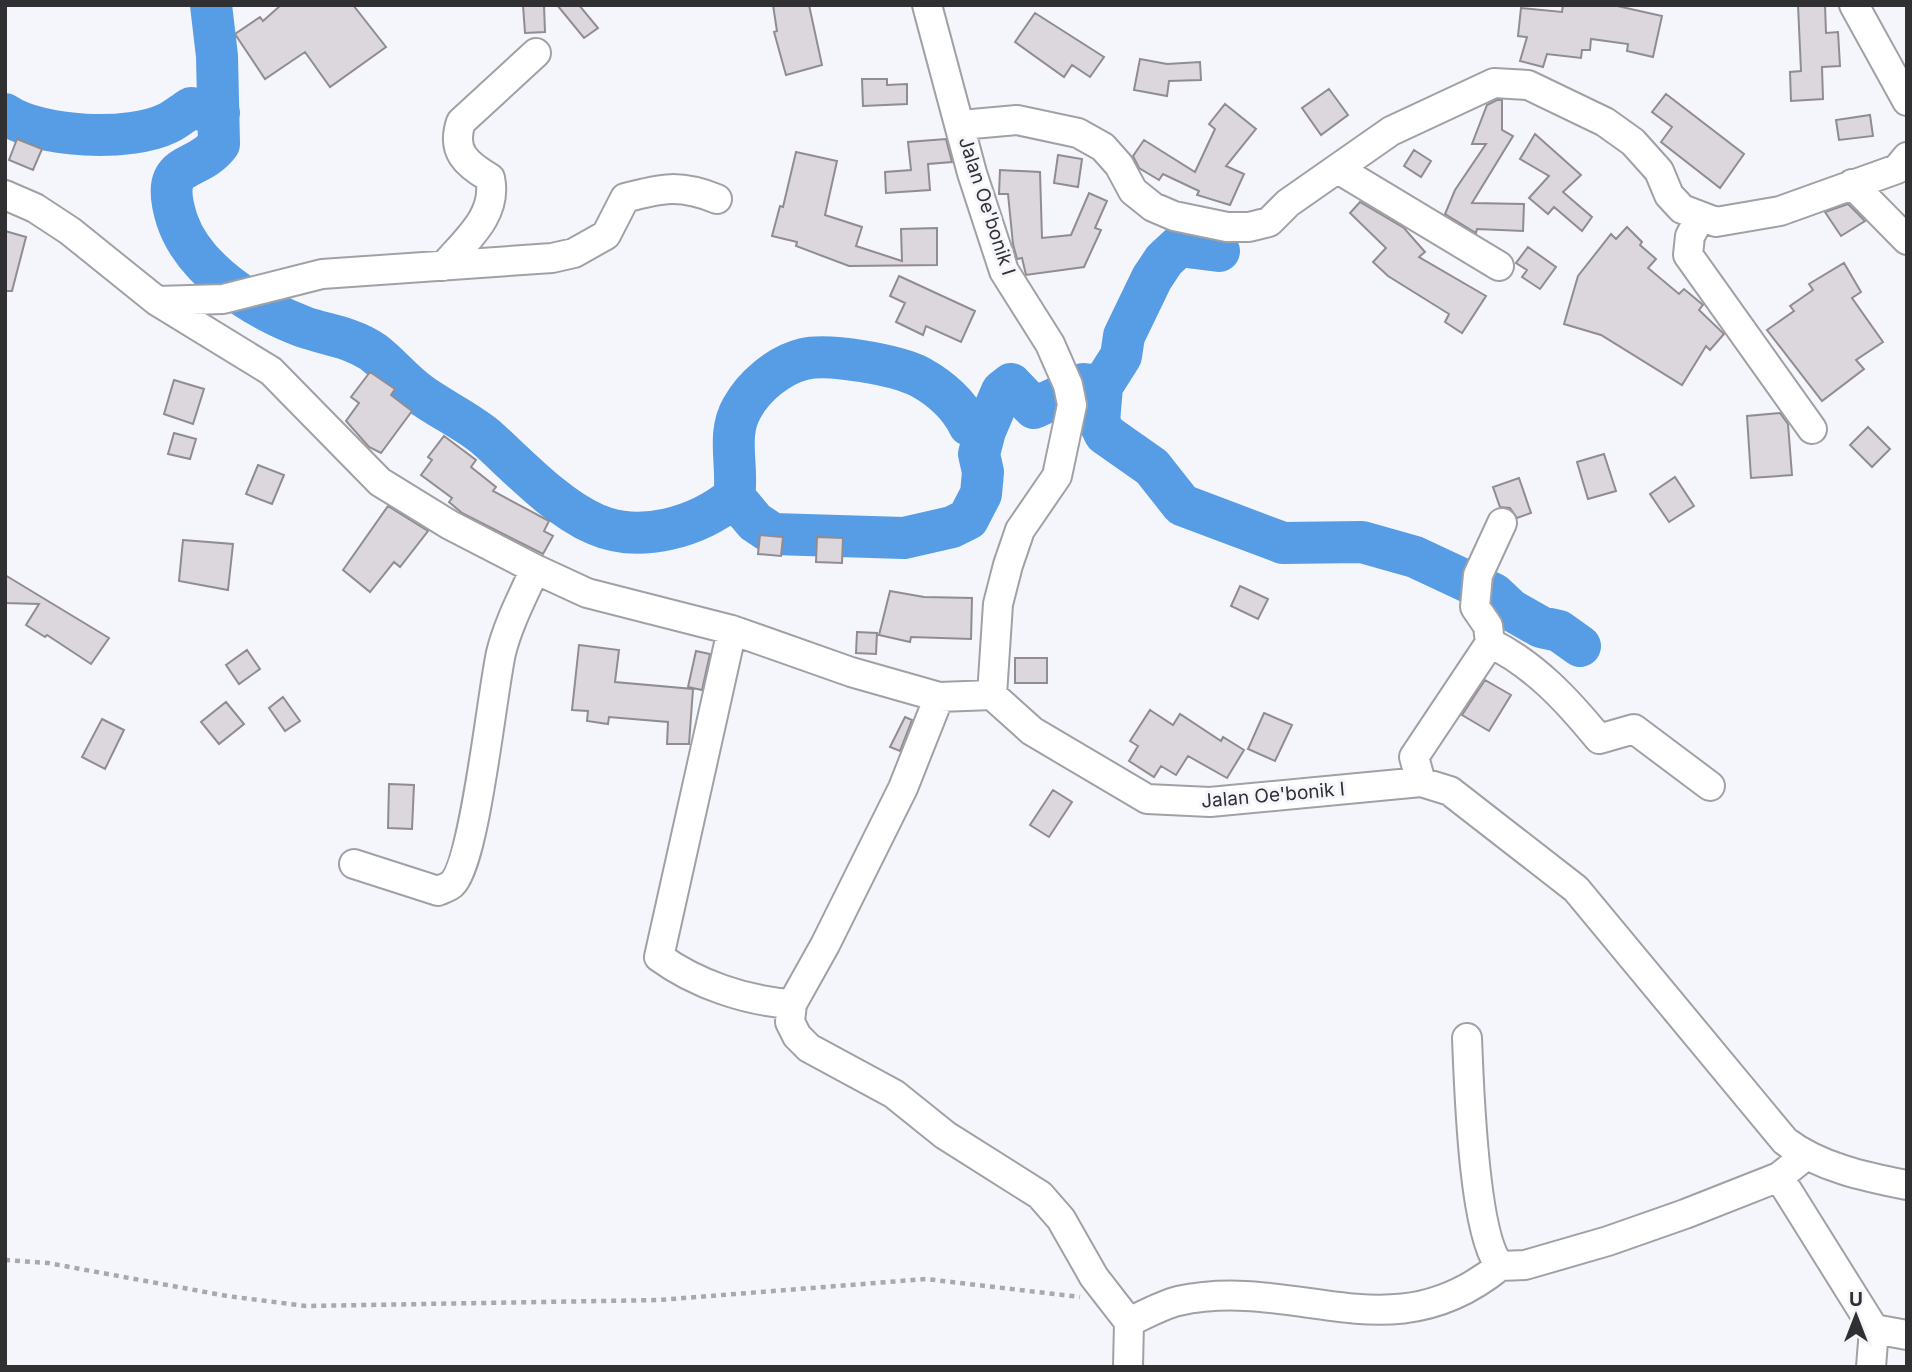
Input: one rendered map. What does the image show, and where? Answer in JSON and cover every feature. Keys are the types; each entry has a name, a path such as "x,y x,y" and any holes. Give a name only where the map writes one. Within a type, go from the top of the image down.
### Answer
{"street":[{"name":"Jalan Oe'bonik I","path":"927,5 972,173 1004,271 1050,344 1070,395 1057,477 1020,530 1008,565 998,604 992,695 1032,731 1147,799 1210,803 1421,782 1450,791 1576,889 1785,1142 1805,1156 1877,1180 1907,1185"},
{"path":"1854,5 1907,101"},
{"path":"444,266 481,222 491,205 493,193 490,178 472,167 460,151 456,137 461,122 536,53"},
{"path":"961,125 1017,120 1078,133 1103,147 1119,165 1133,191 1153,207 1174,216 1227,227 1249,227 1269,222 1288,203 1391,131 1494,83 1528,85 1605,122 1633,142 1659,171 1668,195 1682,209 1716,222 1780,211 1897,169 1907,157"},
{"path":"1338,169 1499,266"},
{"path":"1852,184 1907,240"},
{"path":"157,302 223,299 322,274 540,260 574,253 607,235 625,198 670,187 693,189 717,199"},
{"path":"5,195 35,208 70,232 157,302 271,371 380,482 450,525 535,569 587,593 732,630 851,672 939,697 992,695"},
{"path":"1700,218 1690,236 1688,255 1812,429"},
{"path":"1421,782 1415,757 1490,643 1488,626 1475,607 1478,575 1502,523"},
{"path":"354,864 438,891 453,883 460,869 480,792 501,653 509,627 535,569"},
{"path":"732,630 659,957 679,972 761,1002 792,1004"},
{"path":"1490,643 1516,655 1573,707 1599,738 1634,729 1710,786"},
{"path":"939,697 903,788 825,945 792,1004 790,1022 797,1037 809,1048 894,1094 944,1135 1040,1195 1061,1219 1094,1277 1123,1314 1128,1367"},
{"path":"1466,1038 1476,1164 1487,1237 1493,1258 1500,1266"},
{"path":"1123,1314 1177,1301 1219,1297 1262,1297 1379,1312 1405,1310 1448,1300 1500,1266 1525,1265 1608,1241 1779,1177 1805,1156"},
{"path":"1779,1177 1874,1329 1871,1367"},
{"path":"1874,1329 1907,1335"}],"path":[{"path":"5,1260 48,1263 227,1296 306,1306 452,1301 659,1300 926,1279 1123,1314"}],"building":[{"path":"281,5 353,5 386,47 330,87 305,52 265,79 235,34 260,17 263,21"},
{"path":"523,5 544,5 545,32 525,33"},
{"path":"557,5 579,5 598,28 584,38"},
{"path":"773,5 809,5 822,65 786,75 774,32 777,31"},
{"path":"1563,5 1613,5 1662,16 1653,57 1627,51 1628,44 1591,39 1590,50 1582,50 1581,58 1547,54 1543,67 1520,61 1527,37 1518,36 1521,8 1562,12"},
{"path":"1798,5 1825,5 1826,33 1838,32 1840,66 1822,67 1823,99 1791,101 1790,72 1801,71"},
{"path":"1035,13 1104,57 1090,77 1072,65 1064,77 1015,42"},
{"path":"1140,59 1167,64 1200,62 1201,80 1169,81 1167,96 1134,90"},
{"path":"862,79 887,79 887,85 907,84 907,104 863,106"},
{"path":"1329,89 1348,115 1321,135 1302,108"},
{"path":"1666,94 1744,154 1720,188 1661,142 1672,127 1652,112"},
{"path":"1502,100 1502,130 1513,136 1472,203 1524,204 1523,231 1477,229 1476,233 1445,214 1455,190 1486,144 1472,144 1487,105"},
{"path":"1225,104 1256,129 1226,166 1244,174 1230,205 1197,195 1199,191 1163,174 1159,180 1139,168 1133,156 1144,140 1195,172 1215,129 1209,124"},
{"path":"1870,115 1873,136 1839,140 1836,120"},
{"path":"1535,134 1581,175 1563,192 1592,217 1582,231 1554,207 1548,214 1529,198 1549,176 1520,159"},
{"path":"17,139 42,149 33,170 9,160"},
{"path":"946,139 952,162 928,164 930,190 886,193 885,172 911,170 908,142"},
{"path":"1414,150 1431,161 1421,177 1404,166"},
{"path":"796,152 837,161 825,215 862,227 856,246 902,261 901,229 937,228 937,265 849,266 796,246 797,242 772,236 780,206 783,207"},
{"path":"1058,155 1082,159 1078,187 1054,183"},
{"path":"1000,170 1040,172 1042,238 1071,235 1089,193 1107,201 1095,228 1101,230 1084,267 1026,275 1022,258 1017,259 1013,244 1008,194 999,194"},
{"path":"1360,202 1404,228 1425,252 1419,257 1486,296 1462,333 1445,322 1449,314 1388,276 1373,262 1386,248 1350,213"},
{"path":"1848,204 1865,221 1841,236 1825,212"},
{"path":"1627,227 1642,242 1640,245 1656,259 1648,268 1679,294 1684,289 1703,305 1699,310 1724,334 1710,350 1706,346 1682,385 1601,335 1564,324 1578,276 1611,234 1616,239"},
{"path":"5,231 26,237 12,291 5,291"},
{"path":"1528,247 1556,267 1540,289 1522,277 1527,270 1516,263"},
{"path":"1844,263 1861,292 1852,298 1883,342 1856,360 1864,369 1822,401 1767,330 1794,311 1790,306 1813,290 1809,284"},
{"path":"899,276 975,311 961,342 926,326 923,335 896,322 905,303 890,296"},
{"path":"370,372 395,389 391,395 412,411 381,453 369,447 346,421 359,403 351,397"},
{"path":"174,380 204,389 193,424 164,414"},
{"path":"1780,413 1788,424 1792,475 1751,478 1747,416"},
{"path":"1868,427 1890,449 1872,467 1850,445"},
{"path":"174,433 196,439 190,459 168,454"},
{"path":"444,436 476,460 471,467 496,487 493,491 549,521 544,531 553,536 543,554 462,513 449,502 452,498 421,475 432,460 428,457"},
{"path":"1604,454 1616,491 1588,499 1577,462"},
{"path":"258,465 284,475 272,504 246,494"},
{"path":"1675,477 1694,506 1669,522 1650,494"},
{"path":"1519,478 1531,513 1517,518 1510,508 1500,507 1493,487"},
{"path":"388,506 428,531 400,567 394,562 370,592 343,570"},
{"path":"760,535 783,537 781,556 758,554"},
{"path":"817,537 843,538 842,563 816,562"},
{"path":"183,540 233,544 228,590 179,581"},
{"path":"5,575 109,638 91,664 47,635 45,637 26,625 39,604 5,603"},
{"path":"1240,586 1268,599 1258,619 1231,606"},
{"path":"890,591 924,597 972,598 971,639 911,637 910,642 879,635"},
{"path":"857,632 877,633 876,654 856,653"},
{"path":"579,645 619,650 615,682 693,689 689,744 667,744 668,722 609,717 608,724 587,721 588,711 572,710"},
{"path":"247,650 260,669 239,684 226,665"},
{"path":"696,651 710,654 702,690 688,687"},
{"path":"1015,658 1047,658 1047,683 1015,683"},
{"path":"1485,680 1511,695 1489,731 1462,715"},
{"path":"283,697 300,721 285,731 269,708"},
{"path":"226,702 244,724 219,744 201,722"},
{"path":"1150,710 1173,725 1180,714 1221,741 1223,737 1244,750 1227,778 1188,756 1176,775 1161,766 1154,777 1129,761 1138,746 1130,741"},
{"path":"1264,713 1292,725 1275,761 1248,749"},
{"path":"905,717 912,720 900,751 890,747"},
{"path":"102,719 124,730 105,769 82,757"},
{"path":"389,784 414,785 412,829 388,828"},
{"path":"1053,790 1072,802 1049,837 1030,825"}],"waterway":[{"path":"211,5 217,56 219,144 210,154 175,176 172,186 177,220 185,239 197,256 229,286 266,310 304,327 356,343 373,352 420,394 487,438 552,497 580,517 612,530 649,532 686,524 720,508 734,497 734,440 737,418 742,408 753,392 768,378 785,366 804,359 846,359 880,364 920,377 942,392 969,425 985,431 1002,391 1011,384 1034,408 1058,397 1075,397 1084,384 1102,386 1099,422 1105,434 1152,467 1182,505 1283,543 1362,542 1415,557 1494,594 1511,610 1541,627 1559,631 1580,646"},
{"path":"5,114 40,128 85,135 109,135 152,129 168,123 191,108 219,113"},
{"path":"1102,386 1121,356 1124,336 1152,278 1164,260 1179,246 1219,251"},
{"path":"734,497 755,522 773,534 904,538 952,527 968,519 981,494 983,472 979,454 985,431"}]}
